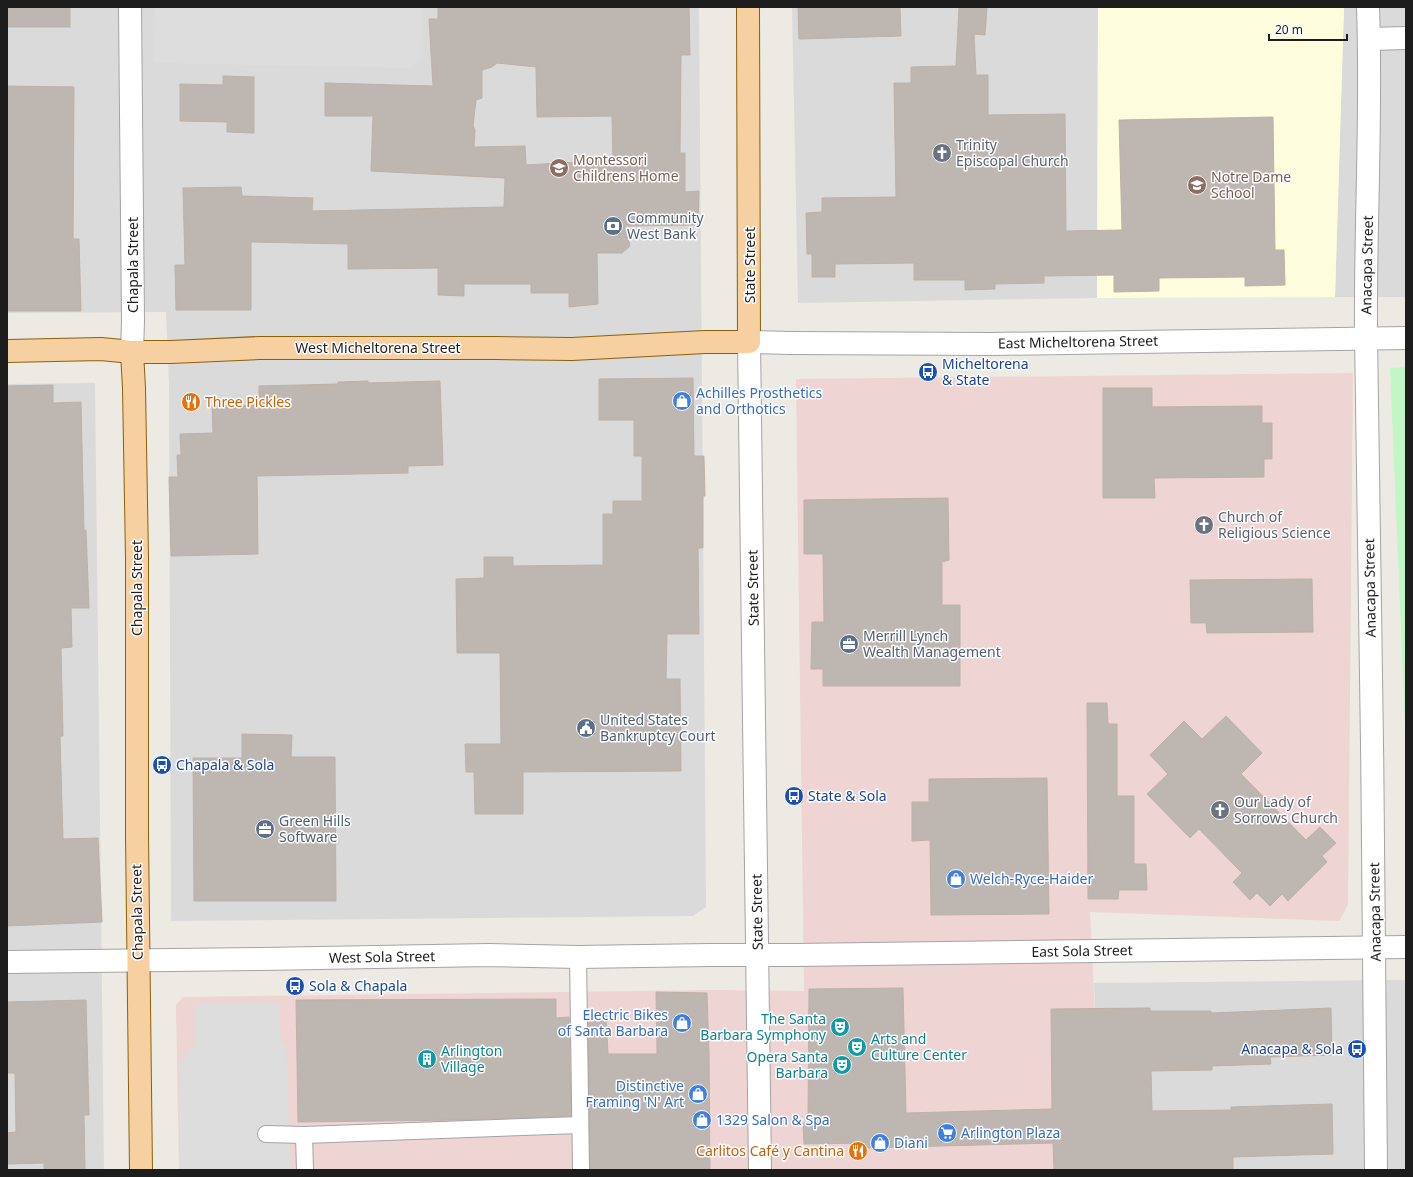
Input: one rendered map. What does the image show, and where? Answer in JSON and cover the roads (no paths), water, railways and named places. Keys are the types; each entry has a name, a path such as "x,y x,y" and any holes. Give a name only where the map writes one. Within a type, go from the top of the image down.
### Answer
{"main road":[{"name":"State Street","path":"748,7 749,342"},
{"name":"West Micheltorena Street","path":"7,350 101,349 132,352 259,348 572,349 705,342 749,342"},
{"name":"Chapala Street","path":"132,352 137,558 137,843 141,1170"}],"street":[{"name":"Chapala Street","path":"130,7 132,352"},
{"name":"Anacapa Street","path":"1368,7 1370,39 1366,338 1374,948 1376,975 1376,1170"},
{"path":"1370,39 1406,38"},
{"name":"East Micheltorena Street","path":"749,342 992,344 1406,338"},
{"name":"State Street","path":"749,342 760,1170"},
{"name":"East Sola Street","path":"757,956 1406,947"},
{"name":"West Sola Street","path":"7,962 489,955 578,957 710,955 757,956"},
{"path":"578,957 581,1170"},
{"path":"266,1134 304,1135 580,1126"},
{"path":"304,1135 305,1170"}],"place":[{"name":"Trinity Episcopal Church","path":"942,153"},
{"name":"Montessori Childrens Home","path":"559,168"},
{"name":"Notre Dame School","path":"1197,185"},
{"name":"Community West Bank","path":"613,226"},
{"name":"Micheltorena & State","path":"928,372"},
{"name":"Achilles Prosthetics and Orthotics","path":"682,401"},
{"name":"Three Pickles","path":"191,402"},
{"name":"Church of Religious Science","path":"1204,525"},
{"name":"Merrill Lynch Wealth Management","path":"849,644"},
{"name":"United States Bankruptcy Court","path":"586,728"},
{"name":"Chapala & Sola","path":"162,765"},
{"name":"State & Sola","path":"794,796"},
{"name":"Our Lady of Sorrows Church","path":"1220,810"},
{"name":"Green Hills Software","path":"265,829"},
{"name":"Welch-Ryce-Haider","path":"956,879"},
{"name":"Sola & Chapala","path":"295,986"},
{"name":"Electric Bikes of Santa Barbara","path":"682,1023"},
{"name":"The Santa Barbara Symphony","path":"840,1027"},
{"name":"Arts and Culture Center","path":"857,1047"},
{"name":"Anacapa & Sola","path":"1357,1049"},
{"name":"Arlington Village","path":"427,1059"},
{"name":"Opera Santa Barbara","path":"842,1065"},
{"name":"Distinctive Framing 'N' Art","path":"698,1094"},
{"name":"1329 Salon & Spa","path":"702,1120"},
{"name":"Arlington Plaza","path":"947,1133"},
{"name":"Diani","path":"880,1143"},
{"name":"Carlitos Café y Cantina","path":"858,1151"}]}
